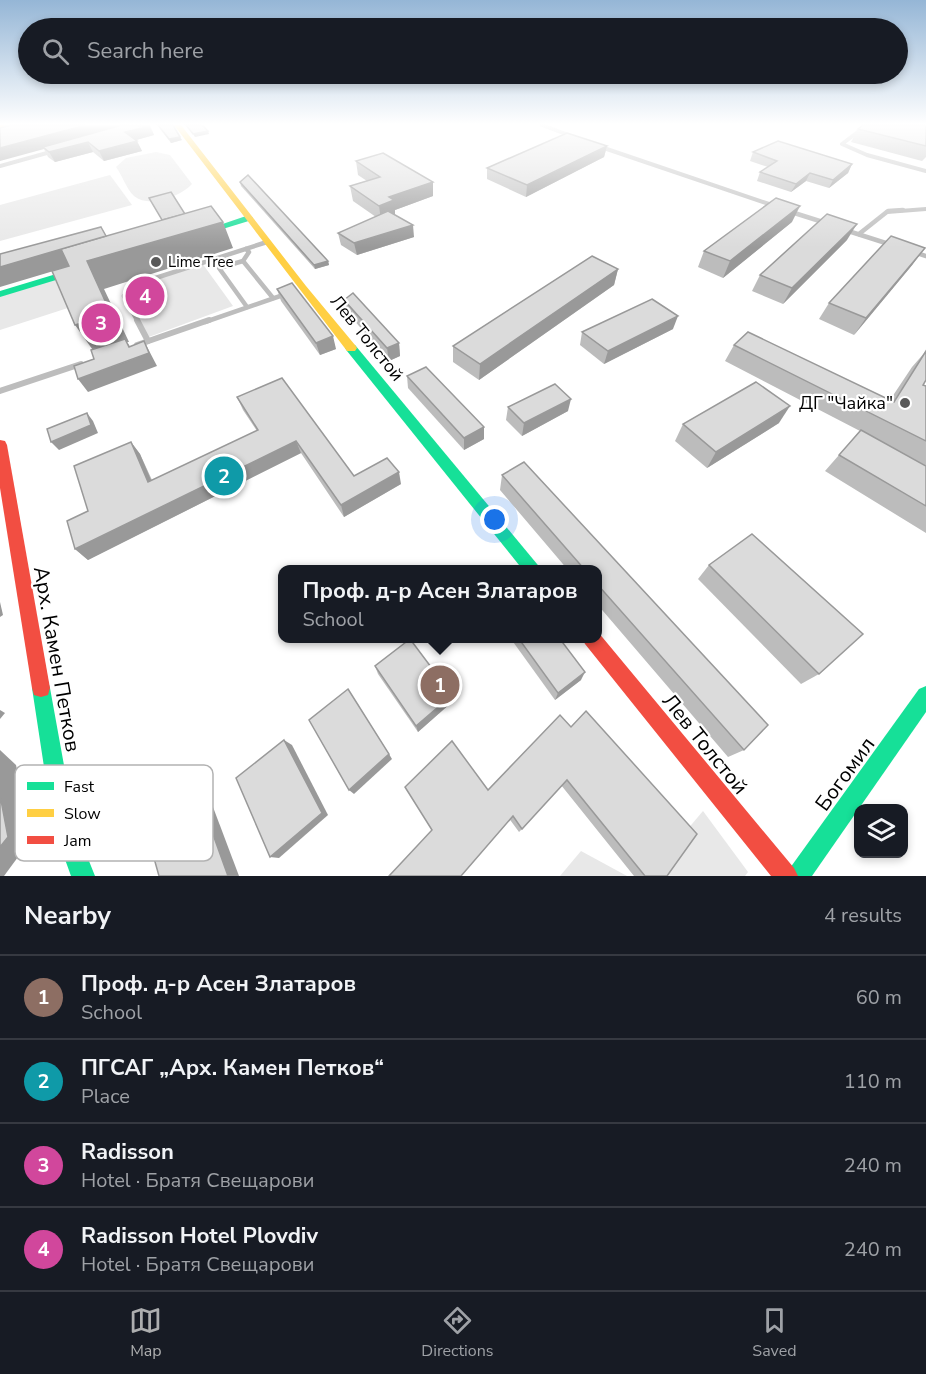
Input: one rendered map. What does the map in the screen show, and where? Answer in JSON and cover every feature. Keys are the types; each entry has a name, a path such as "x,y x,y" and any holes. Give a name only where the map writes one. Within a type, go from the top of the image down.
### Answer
{"street":[{"name":"Лев Толстой","path":"208,166 302,288 530,565"},
{"path":"194,235 249,219"},
{"path":"0,294 91,266"},
{"name":"Арх. Камен Петков","path":"0,446 54,765"},
{"name":"Лев Толстой","path":"594,643 786,876"},
{"name":"Богомил","path":"798,876 926,696"},
{"name":"Арх. Камен Петков","path":"77,861 83,876"}],"lane":[{"path":"658,166 926,256"},
{"path":"907,166 926,171"},
{"path":"859,234 888,211 926,209"},
{"path":"148,342 124,296 136,284 267,242"},
{"path":"246,249 249,252 243,261 219,268 247,308"},
{"path":"243,261 273,298"},
{"path":"132,347 302,288"},
{"path":"0,392 90,361"}],"shaded area":[{"path":"178,166 192,184 181,193 165,199 141,200 131,193 116,167"},
{"path":"110,175 132,205 0,241 0,205"},
{"path":"202,263 233,306 146,338 124,296 137,284"},
{"path":"61,278 74,306 0,330 0,296"},
{"path":"703,811 748,872 745,876 648,876"},
{"path":"581,851 627,876 560,876"}],"building":[{"path":"363,166 405,166 433,182 389,197 394,200 379,206 350,186 380,177"},
{"path":"492,166 566,166 527,185 487,168"},
{"path":"769,166 850,166 833,180 810,173 796,184 760,172"},
{"path":"248,175 328,261 314,265 240,182"},
{"path":"171,192 185,214 162,220 149,198"},
{"path":"776,198 800,206 730,261 704,251"},
{"path":"211,206 223,222 87,261 111,314 75,325 52,271 69,266 61,249"},
{"path":"388,211 413,225 354,243 338,233"},
{"path":"827,214 857,224 792,288 760,275"},
{"path":"101,227 106,236 0,267 0,254"},
{"path":"891,236 925,248 866,318 829,303"},
{"path":"592,256 618,269 480,364 453,346"},
{"path":"292,283 333,336 316,343 277,289"},
{"path":"353,293 399,343 387,348 344,300"},
{"path":"652,299 678,316 608,351 582,332"},
{"path":"748,332 894,402 926,351 926,380 923,385 926,386 926,441 734,345"},
{"path":"125,339 129,347 144,341 149,353 78,379 74,366 94,359 91,350"},
{"path":"426,367 484,427 464,438 407,376"},
{"path":"282,378 354,476 387,458 399,472 341,505 296,441 75,549 67,521 88,511 74,466 131,442 148,482 258,430 237,397"},
{"path":"756,382 790,406 716,452 683,424"},
{"path":"555,384 571,399 524,423 508,407"},
{"path":"87,413 91,425 51,442 47,429"},
{"path":"861,430 926,466 926,506 839,455"},
{"path":"524,462 768,725 744,750 602,590 602,565 581,565 502,475"},
{"path":"752,534 863,634 819,674 709,565"},
{"path":"405,643 413,643 452,695 416,726 375,666"},
{"path":"522,643 563,643 585,672 558,693"},
{"path":"348,689 389,754 349,790 309,720"},
{"path":"586,711 697,834 667,876 645,876 567,780 522,829 513,816 461,876 389,876 432,830 405,787 452,741 488,790 560,715 571,727"},
{"path":"284,740 322,813 270,857 236,778"},
{"path":"0,795 8,837 0,847"},
{"path":"213,834 228,876 159,876 155,861 213,861"}],"traffic: fast":[{"path":"203,232 249,218"},
{"path":"0,294 76,271"},
{"path":"351,348 530,565"},
{"path":"41,688 54,765"},
{"path":"798,876 926,696"},
{"path":"77,861 83,876"}],"traffic: slow":[{"path":"208,166 351,348"}],"traffic: jam":[{"path":"0,445 41,688"},
{"path":"595,643 786,876"}],"place":[{"name":"Lime Tree","path":"156,262"},
{"name":"Radisson Hotel Plovdiv","path":"145,296"},
{"name":"Radisson","path":"101,323"},
{"name":"ДГ \"Чайка\"","path":"905,403"},
{"name":"ПГСАГ „Арх. Камен Петков“","path":"224,476"},
{"name":"Проф. д-р Асен Златаров","path":"440,685"}]}
